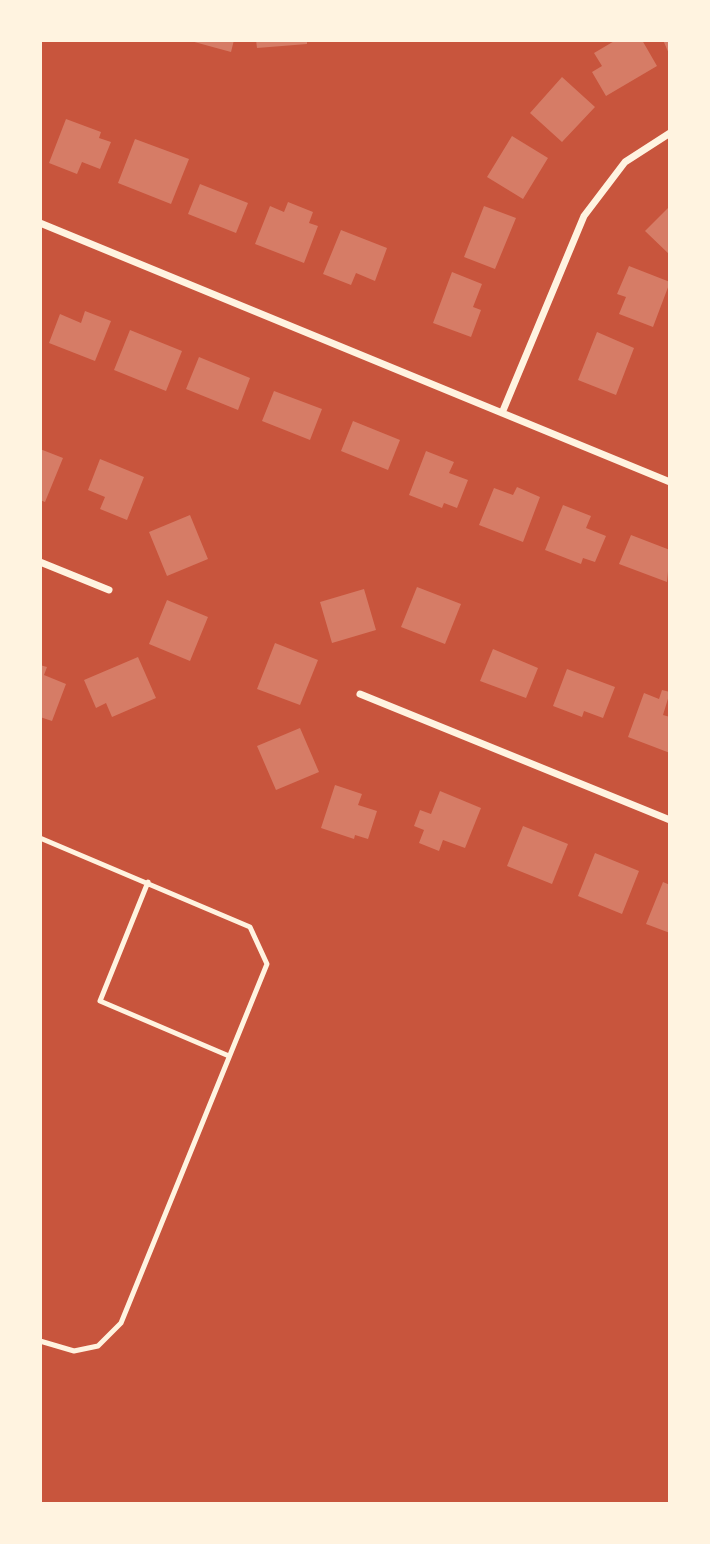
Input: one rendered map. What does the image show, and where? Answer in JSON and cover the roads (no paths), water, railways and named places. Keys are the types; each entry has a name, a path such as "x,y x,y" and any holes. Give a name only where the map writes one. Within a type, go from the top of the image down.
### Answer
{"street":[{"path":"502,413 584,216 625,162 670,133"},
{"path":"40,223 670,482"},
{"path":"40,562 109,590"},
{"path":"360,694 670,820"}],"lane":[{"path":"40,838 250,927 267,964 121,1323 98,1346 74,1351 40,1341"},
{"path":"148,882 100,1001 229,1056"}]}
